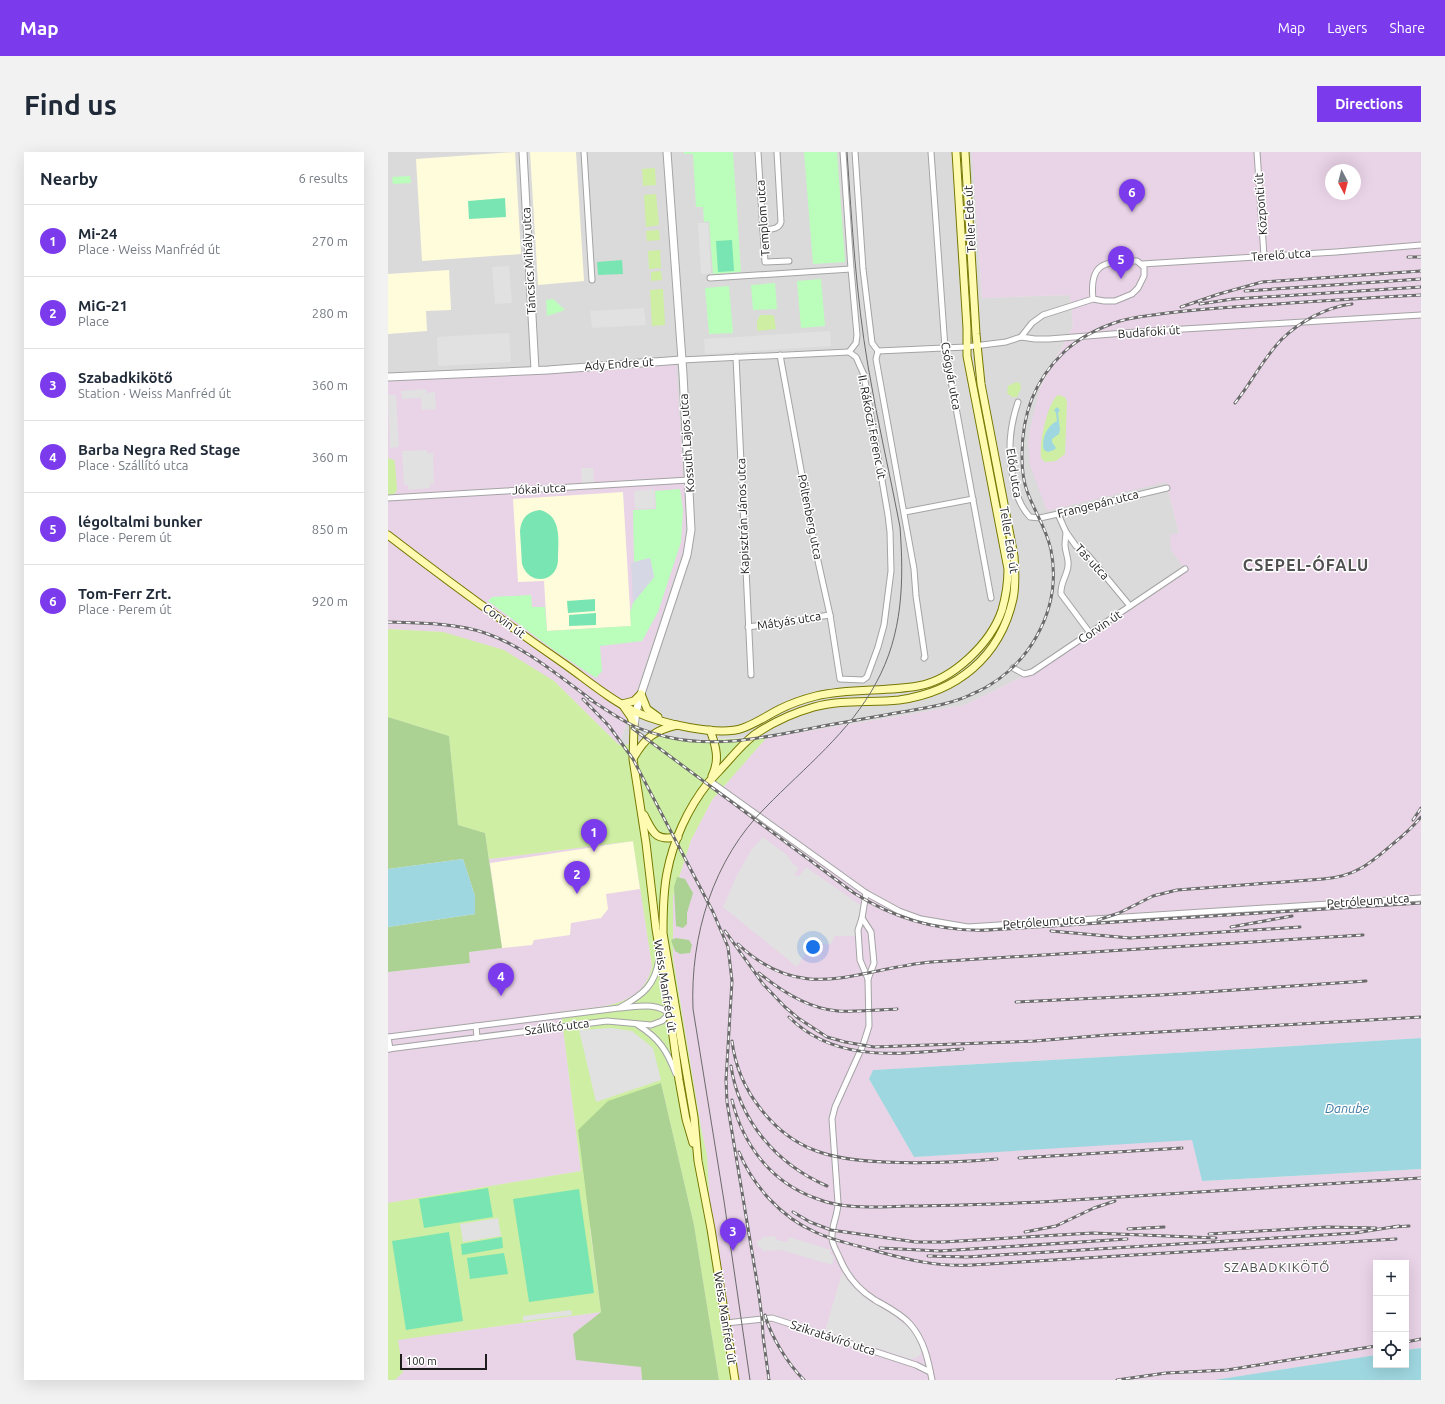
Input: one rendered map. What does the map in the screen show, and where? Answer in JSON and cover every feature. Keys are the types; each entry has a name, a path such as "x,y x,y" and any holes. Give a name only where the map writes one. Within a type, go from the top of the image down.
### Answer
{"main road":[{"name":"Teller Ede út","path":"710,730 724,731 741,729 758,722 791,704 807,698 848,691 897,689 920,686 939,679 969,659 992,632 1002,612 1008,582 1007,558 969,370 966,347 967,328 956,152"},
{"name":"Teller Ede út","path":"710,782 748,740 772,724 794,713 816,706 844,702 898,700 926,694 944,687 971,670 988,654 1009,614 1013,598 1015,577 1014,556 981,384 977,345 965,152"},
{"name":"Corvin út","path":"388,535 542,649 622,704 636,712 665,722"},
{"path":"634,726 629,714 622,704 634,701 641,694 647,709 665,722 710,730 715,742 717,760 710,782"},
{"path":"633,759 646,739 660,730 679,725"},
{"name":"Weiss Manfréd út","path":"634,726 633,759 660,956 679,1080 686,1118 698,1161 711,1229 735,1380"},
{"name":"Weiss Manfréd út","path":"698,1161 694,1117 663,933 662,909 667,872 678,837 696,802 710,782"},
{"name":"Weiss Manfréd út","path":"641,810 650,828 659,837 678,837"}],"street":[{"name":"Táncsics Mihály utca","path":"523,152 535,370"},
{"path":"584,152 592,280"},
{"name":"Kossuth Lajos utca","path":"634,726 641,694 690,543 692,516 667,152"},
{"name":"Templom utca","path":"758,152 765,262 789,261"},
{"path":"763,230 775,229 781,222 777,152"},
{"path":"843,152 857,335 856,343 850,352"},
{"name":"II. Rákóczi Ferenc út","path":"855,152 864,284 872,343 878,351 876,359 905,512 914,569 924,658"},
{"name":"Csőgyár utca","path":"931,152 945,348 991,598"},
{"name":"Központi út","path":"1257,152 1264,256"},
{"name":"Terelő utca","path":"1142,264 1421,245"},
{"path":"1020,336 1032,323 1043,315 1093,299 1104,301 1115,300 1132,294 1138,288 1144,276 1145,270 1142,264 1137,261 1111,262 1103,265 1095,274 1093,299"},
{"path":"710,278 851,269"},
{"name":"Budafoki út","path":"878,351 966,347 1006,342 1020,336 1036,339 1049,339 1150,331 1421,315"},
{"name":"Ady Endre út","path":"388,377 535,370 780,354 850,352"},
{"name":"II. Rákóczi Ferenc út","path":"840,679 863,680 867,677 884,625 891,571 888,515 864,375 856,357 850,352"},
{"name":"Pöltenberg utca","path":"780,354 816,552 830,615 840,679"},
{"name":"Kapisztrán János utca","path":"736,357 751,675"},
{"name":"Előd utca","path":"1018,402 1010,432 1009,459 1019,502 1023,510 1030,517"},
{"name":"Jókai utca","path":"388,498 689,480"},
{"name":"Frangepán utca","path":"1030,517 1040,518 1167,488"},
{"path":"905,512 972,499"},
{"name":"Tas utca","path":"1058,514 1066,532 1076,546 1087,554 1130,606"},
{"path":"1066,532 1065,546 1068,557 1068,565 1067,575 1062,583 1061,594 1090,633"},
{"name":"Corvin út","path":"1013,668 1024,674 1032,672 1185,569"},
{"name":"Mátyás utca","path":"748,627 830,615"},
{"name":"Petróleum utca","path":"710,782 866,893 899,911 921,919 968,927 1421,898"},
{"path":"866,893 862,918 858,930 860,960 868,979 870,1018 863,1045 835,1107 832,1119 838,1203 838,1211 833,1231 833,1241 843,1266 854,1282 869,1295 900,1315 913,1328 924,1348 932,1380"},
{"path":"862,918 871,932 874,963 868,979"},
{"name":"Szállító utca","path":"619,1008 636,999 651,983 657,972 660,956"},
{"path":"675,1002 670,1014 680,1028"},
{"name":"Szállító utca","path":"651,1006 661,1008 670,1014 662,1021 651,1025 607,1021 389,1049 388,1037 619,1008 651,1006"},
{"path":"558,1016 559,1027"},
{"name":"Szállító utca","path":"638,1024 650,1032 661,1043 679,1080"},
{"path":"476,1026 477,1038"},
{"name":"Szikratávíró utca","path":"726,1323 772,1318 916,1365 930,1372"}],"shaded area":[{"path":"388,152 972,152 982,298 1070,295 1073,327 1040,387 1166,482 1179,533 1185,569 1032,672 965,705 785,735 619,745 634,701 676,362 388,373"},
{"path":"515,152 521,254 422,261 416,159"},
{"path":"530,152 576,152 584,281 538,285"},
{"path":"972,152 1421,152 1421,1038 873,1070 869,1079 914,1157 1192,1139 1202,1181 1421,1169 1421,1348 1409,1350 1409,1260 1373,1260 1373,1355 1214,1380 735,1380 711,1229 707,1156 673,958 673,896 691,840 712,800 767,737 965,705 1032,672 1185,569 1171,550 1170,535 1179,533 1166,482 1047,511 1030,465 1028,446 1030,429 1040,388 1073,327 1070,295 982,298"},
{"path":"698,223 708,223 711,273 701,274"},
{"path":"509,266 512,303 495,304 492,267"},
{"path":"449,270 451,310 426,311 427,331 388,334 388,274"},
{"path":"644,308 646,325 592,328 590,311"},
{"path":"830,331 831,346 705,354 704,339"},
{"path":"509,333 511,362 438,366 437,337"},
{"path":"676,362 686,518 684,547 619,745 554,681 443,632 388,629 388,373"},
{"path":"426,389 427,393 435,392 436,409 422,410 421,398 402,399 401,391"},
{"path":"388,395 396,395 399,447 390,448"},
{"path":"427,450 427,453 433,453 434,484 430,484 430,488 408,490 408,485 404,485 402,451"},
{"path":"581,468 593,468 594,482 582,483"},
{"path":"654,489 655,508 635,509 634,491"},
{"path":"623,492 631,626 547,631 544,581 518,582 513,499"},
{"path":"650,558 654,577 633,603 631,563"},
{"path":"763,837 787,855 793,864 799,868 795,876 799,876 806,867 863,907 858,936 835,936 831,944 812,945 797,967 723,907 736,877 751,850"},
{"path":"633,841 652,966 650,976 645,985 637,993 617,1004 561,1012 581,1171 388,1203 388,972 470,963 469,952 502,948 489,859"},
{"path":"633,841 640,889 606,894 608,909 601,918 571,923 570,935 534,940 532,945 502,948 490,863"},
{"path":"611,1028 632,1031 653,1048 661,1080 596,1102 579,1030"},
{"path":"498,1218 501,1236 463,1242 460,1224"},
{"path":"775,1236 776,1240 788,1242 789,1237 831,1250 830,1254 834,1257 832,1265 781,1250 763,1251 761,1247 758,1247 757,1241 761,1240 762,1237"},
{"path":"842,1273 854,1288 865,1298 893,1315 909,1328 921,1349 921,1353 918,1357 910,1359 825,1331"},
{"path":"571,1310 572,1315 523,1321 523,1316"},
{"path":"601,1312 573,1334 641,1367 642,1380 395,1380 403,1372 397,1340"}],"green space":[{"path":"684,152 733,152 741,272 713,274 709,221 704,222 703,207 696,207 693,154 684,154"},
{"path":"804,152 837,152 845,262 813,264"},
{"path":"655,168 656,185 643,186 642,169"},
{"path":"410,176 411,183 393,184 392,177"},
{"path":"656,194 659,225 646,227 644,195"},
{"path":"505,198 506,217 469,219 468,201"},
{"path":"659,230 660,240 647,241 646,231"},
{"path":"732,240 734,271 718,272 716,241"},
{"path":"660,250 661,268 649,269 648,251"},
{"path":"622,260 623,274 598,275 597,262"},
{"path":"661,271 662,280 651,281 651,272"},
{"path":"821,279 825,326 801,328 797,281"},
{"path":"775,283 777,309 753,310 751,285"},
{"path":"729,286 733,333 709,334 705,288"},
{"path":"663,289 665,325 652,326 650,290"},
{"path":"553,299 565,310 547,316 546,300"},
{"path":"760,315 774,316 776,329 757,331 757,321"},
{"path":"1016,382 1020,383 1021,388 1017,397 1012,397 1007,393 1008,386"},
{"path":"1058,395 1065,397 1067,402 1065,454 1056,461 1045,462 1041,458 1041,443 1050,406"},
{"path":"388,458 394,460 395,464 397,489 394,494 391,495 388,495"},
{"path":"680,489 683,511 681,542 658,612 642,641 600,646 602,671 596,678 555,651 488,601 492,597 531,595 532,607 545,607 547,631 631,626 630,612 633,603 654,577 650,558 634,562 633,510 656,509 655,491"},
{"path":"540,510 553,518 556,524 558,531 558,561 553,574 542,579 536,579 525,571 522,564 520,531 522,522 526,516 532,512"},
{"path":"595,599 595,611 568,613 567,601"},
{"path":"596,613 596,625 569,626 569,615"},
{"path":"388,629 443,632 504,650 554,681 619,745 649,743 657,737 667,737 686,741 767,737 712,800 691,840 673,896 673,958 707,1156 711,1229 735,1380 719,1380 694,1225 661,1083 590,1229 601,1312 398,1340 403,1372 395,1380 388,1380 388,1203 581,1171 561,1012 603,1007 629,998 639,991 647,980 652,966 633,841 489,859 485,833 458,825 449,736 388,717"},
{"path":"388,717 449,736 458,825 485,833 502,948 469,952 470,963 388,972 388,927 475,914 475,896 463,859 388,869"},
{"path":"677,877 685,879 693,893 687,913 687,924 683,928 676,926 674,887"},
{"path":"676,938 689,940 692,945 690,953 680,954 675,951 671,940"},
{"path":"661,1083 694,1225 719,1380 642,1380 641,1367 576,1360 573,1334 601,1312 578,1130 608,1101"},
{"path":"488,1188 493,1217 424,1228 419,1199"},
{"path":"579,1189 594,1293 529,1302 513,1199"},
{"path":"449,1232 463,1321 406,1330 392,1241"},
{"path":"502,1237 503,1248 462,1255 461,1244"},
{"path":"504,1253 508,1274 470,1279 467,1258"}],"water":[{"path":"1057,407 1060,410 1058,413 1060,430 1059,434 1052,439 1052,442 1056,448 1048,452 1044,450 1044,437 1050,426 1057,421 1054,410"},
{"path":"463,859 475,896 475,914 388,927 388,869"},
{"name":"Danube","path":"1421,1038 1421,1169 1202,1181 1192,1140 914,1157 869,1079 873,1070"},
{"path":"1421,1348 1421,1380 1214,1380 1373,1355 1373,1368 1409,1368 1409,1350"}],"tram line":[{"path":"750,1380 724,1201 693,1009 693,981 701,927 708,900 732,850 766,807 826,749 853,718 865,701 876,683 892,646 900,607 902,567 900,527 872,386 860,313 847,152"}],"railway":[{"path":"1408,257 1421,257"},
{"path":"1181,307 1219,294 1262,282 1421,271"},
{"path":"1245,291 1421,279"},
{"path":"1200,304 1233,299 1421,287"},
{"path":"589,699 623,720 646,731 688,741 709,742 772,736 932,707 955,701 970,695 990,685 1008,671 1024,655 1036,637 1046,617 1051,595 1053,573 1051,550 1046,534 1030,498 1024,478 1022,465 1024,426 1027,412 1038,387 1045,375 1064,352 1076,342 1105,326 1135,318 1214,308 1421,295"},
{"path":"1235,403 1268,355 1288,333 1314,316 1332,308 1352,304"},
{"path":"388,622 449,625 485,633 528,654 555,672 593,701"},
{"path":"583,699 609,726 633,759 713,912 728,947 732,981 726,1080 727,1102 758,1288 769,1380"},
{"path":"632,728 854,893 902,917 936,926 953,929 989,930 1421,903"},
{"path":"1413,820 1421,808"},
{"path":"1098,920 1119,913 1153,896 1177,890 1323,879 1344,875 1362,868 1378,857 1405,834 1421,817"},
{"path":"1231,927 1292,916"},
{"path":"1051,931 1130,938 1300,927"},
{"path":"725,931 763,984 798,1018 827,1037 874,1047 1035,1041 1107,1035 1421,1017"},
{"path":"738,944 762,963 785,974 808,979 831,979 931,962 1363,935"},
{"path":"759,973 796,998 827,1010 868,1011 897,1009"},
{"path":"1016,1002 1161,995 1366,981"},
{"path":"789,1017 808,1032 828,1043 849,1049 894,1053 963,1049"},
{"path":"732,1041 738,1068 745,1085 760,1108 773,1123 787,1135 816,1151 848,1159 885,1162 913,1163 997,1159"},
{"path":"731,1066 735,1086 742,1104 751,1122 763,1138 776,1153 792,1166 827,1186"},
{"path":"732,1100 743,1132 751,1147 772,1172 799,1191 826,1202 849,1206 941,1206 1041,1202 1421,1178"},
{"path":"1019,1158 1182,1148"},
{"path":"739,1152 745,1165 760,1188 780,1209 803,1226 822,1235 845,1243 900,1257 936,1264 972,1265 1396,1239"},
{"path":"1025,1232 1056,1226 1094,1208 1115,1201"},
{"path":"793,1212 810,1222 831,1230 916,1242 943,1242 1093,1233 1216,1238"},
{"path":"928,1256 967,1257 1355,1233 1399,1226"},
{"path":"1393,1227 1409,1226"},
{"path":"1128,1229 1164,1227"},
{"path":"1209,1234 1327,1227 1376,1228"},
{"path":"880,1248 940,1251 1127,1239"},
{"path":"765,1315 771,1332 781,1350 804,1380"},
{"path":"1409,1341 1421,1339"},
{"path":"1117,1380 1166,1373 1227,1370 1373,1346"}],"place":[{"name":"Tom-Ferr Zrt.","path":"1132,212"},
{"name":"légoltalmi bunker","path":"1121,279"},
{"name":"Mi-24","path":"594,852"},
{"name":"MiG-21","path":"577,894"},
{"name":"Barba Negra Red Stage","path":"501,996"},
{"name":"Szabadkikötő","path":"733,1251"}],"district":[{"name":"CSEPEL-ÓFALU","path":"1306,565"},
{"name":"SZABADKIKÖTŐ","path":"1277,1267"}]}
